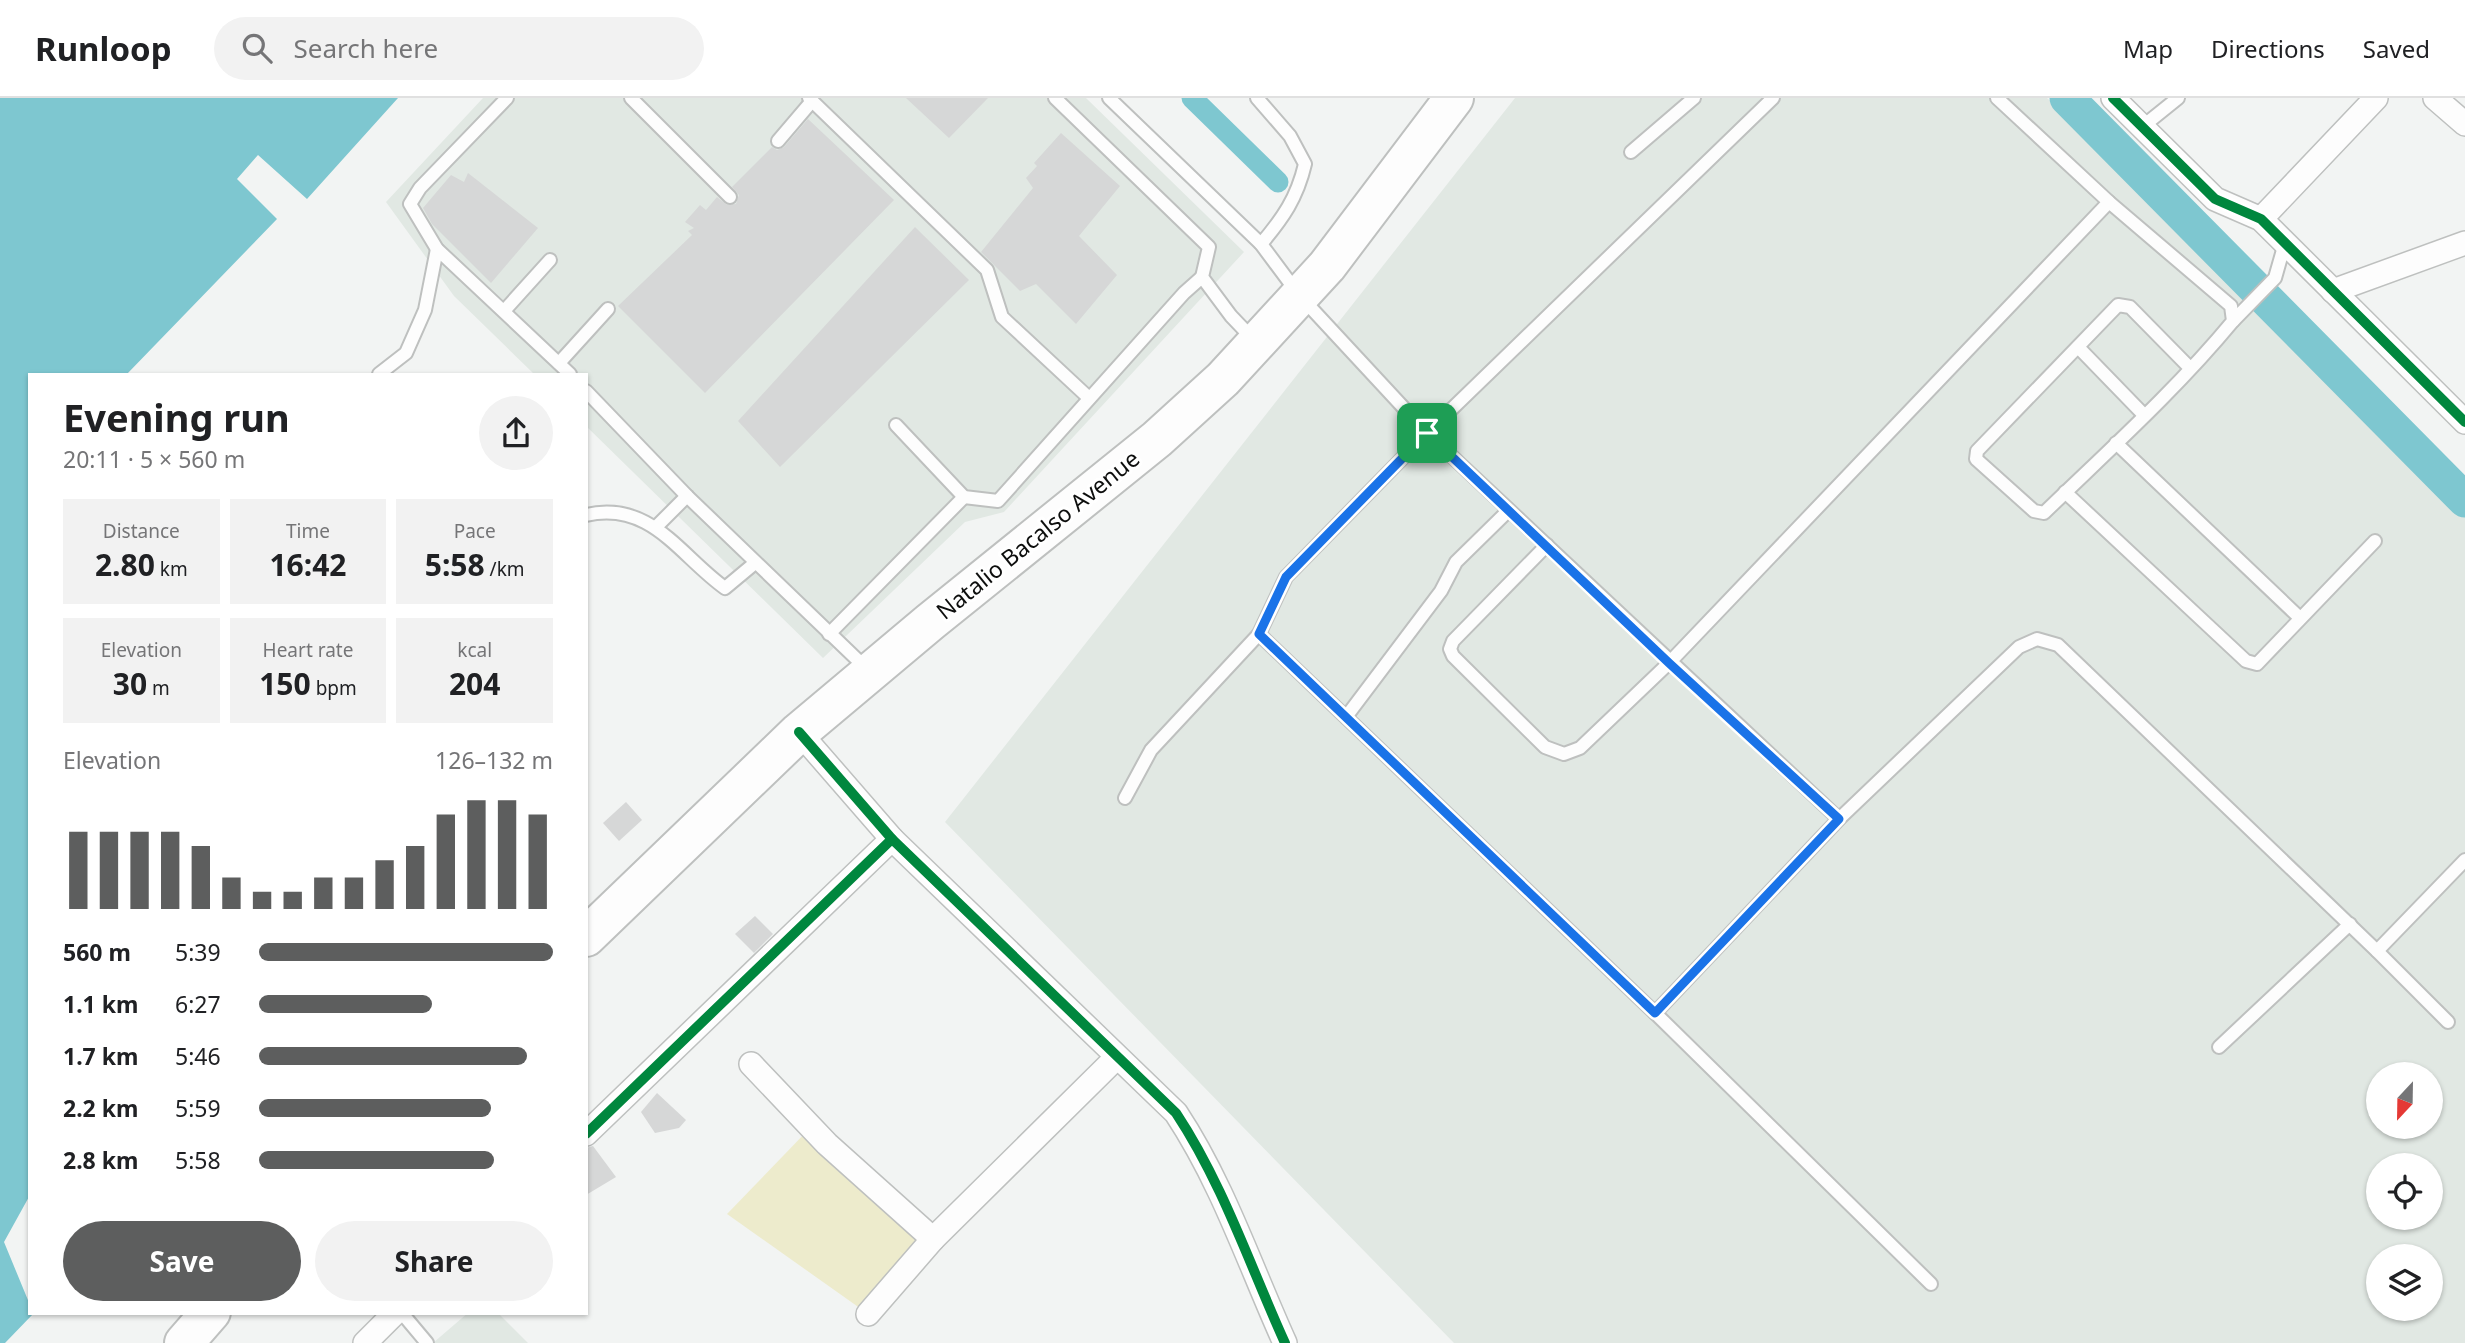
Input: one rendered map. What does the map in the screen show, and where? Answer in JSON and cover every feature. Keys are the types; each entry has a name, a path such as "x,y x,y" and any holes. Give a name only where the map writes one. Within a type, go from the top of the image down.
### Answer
{"highway":[{"name":"Natalio Bacalso Avenue","path":"588,935 799,732 1157,439 1223,379 1327,265 1454,98"},
{"path":"184,1343 208,1315"}],"street":[{"path":"2113,98 2215,199 2261,219 2465,422"},
{"path":"2261,219 2376,98"},
{"path":"2435,98 2465,124"},
{"path":"2333,291 2465,243"},
{"path":"799,732 892,839 1176,1113 1194,1140 1237,1228 1285,1343"},
{"path":"588,1133 892,839"},
{"path":"868,1314 933,1239 1116,1058"},
{"path":"751,1064 827,1144 933,1239"},
{"path":"365,1343 396,1315"}],"lane":[{"path":"508,98 420,188 410,204 437,249 569,373"},
{"path":"631,98 730,197"},
{"path":"896,425 964,497 998,501 1202,277 1209,247 1055,98"},
{"path":"1109,98 1261,244 1299,295 1427,433 1669,663 1839,819"},
{"path":"1257,98 1290,136 1305,164 1299,191 1281,220 1261,244"},
{"path":"1631,152 1694,98"},
{"path":"1125,798 1151,750 1259,634 1286,577 1427,433 1773,98"},
{"path":"1997,98 2109,202 2231,306 2233,321"},
{"path":"2142,127 2178,98"},
{"path":"778,141 811,100 987,270 1002,317 1089,398"},
{"path":"1547,545 1453,641 1450,649 1453,656 1545,747 1564,754 1580,748 1669,663 2109,202"},
{"path":"2190,368 2130,307 2118,305 1977,451 1976,459 2034,511 2044,513 2144,415 2190,368 2275,278 2285,243"},
{"path":"380,373 406,353 425,310 437,249"},
{"path":"505,311 550,260"},
{"path":"1202,277 1231,316 1256,342"},
{"path":"559,363 608,309"},
{"path":"2078,347 2144,415"},
{"path":"588,393 687,496 870,672"},
{"path":"2116,443 2300,618"},
{"path":"2065,492 2246,661 2257,664 2375,541"},
{"path":"656,527 687,496"},
{"path":"829,634 964,497"},
{"path":"1346,717 1441,591 1456,562 1509,510"},
{"path":"588,515 599,512 627,514 656,527 725,588 755,563"},
{"path":"1259,634 1655,1013 1931,1283"},
{"path":"1655,1013 1839,819 2019,648 2037,639 2058,645 2350,924 2448,1022"},
{"path":"2377,951 2465,860"},
{"path":"2219,1047 2350,924"},
{"path":"402,1315 427,1343"}],"shaded area":[{"path":"483,98 1086,98 1244,252 1004,512 965,522 823,658 588,428 588,373 533,373 454,296 386,202"},
{"path":"1515,98 2047,98 2465,484 2465,1343 1454,1343 945,822"},
{"path":"809,1129 933,1256 871,1316 727,1214"},
{"path":"466,1315 500,1315 528,1343 433,1343"}],"water":[{"path":"0,98 398,98 307,199 258,155 237,179 277,219 128,373 28,373 28,1199 4,1242 28,1300 28,1315 32,1315 5,1343 0,1343"}],"building":[{"path":"906,98 988,98 949,138"},
{"path":"808,119 894,200 705,393 618,306 692,235 688,231 694,228 685,222 700,205 706,210 717,197 727,205 736,204 739,195 732,187 772,147 777,150 784,147"},
{"path":"1061,133 1120,186 1079,236 1117,275 1076,324 1036,284 1020,291 981,252 1033,188 1026,178 1037,166 1034,163"},
{"path":"468,173 538,228 491,283 432,224 423,208 451,175 464,182"},
{"path":"915,227 969,280 780,467 738,421"},
{"path":"626,802 642,820 619,841 603,823"},
{"path":"755,916 773,934 754,953 735,934"},
{"path":"657,1093 686,1120 679,1128 655,1133 641,1112"},
{"path":"593,1146 616,1177 588,1194 588,1147"}],"waterway":[{"path":"1192,98 1278,182"},
{"path":"2067,98 2465,500"}],"cycle path":[{"path":"2113,98 2215,199 2261,219 2465,422"},
{"path":"799,732 892,839 1176,1113 1222,1197 1285,1343"},
{"path":"588,1132 892,839"}],"route":[{"path":"1427,433 1669,663 1839,819 1655,1013 1259,634 1286,577 1427,433"}]}
